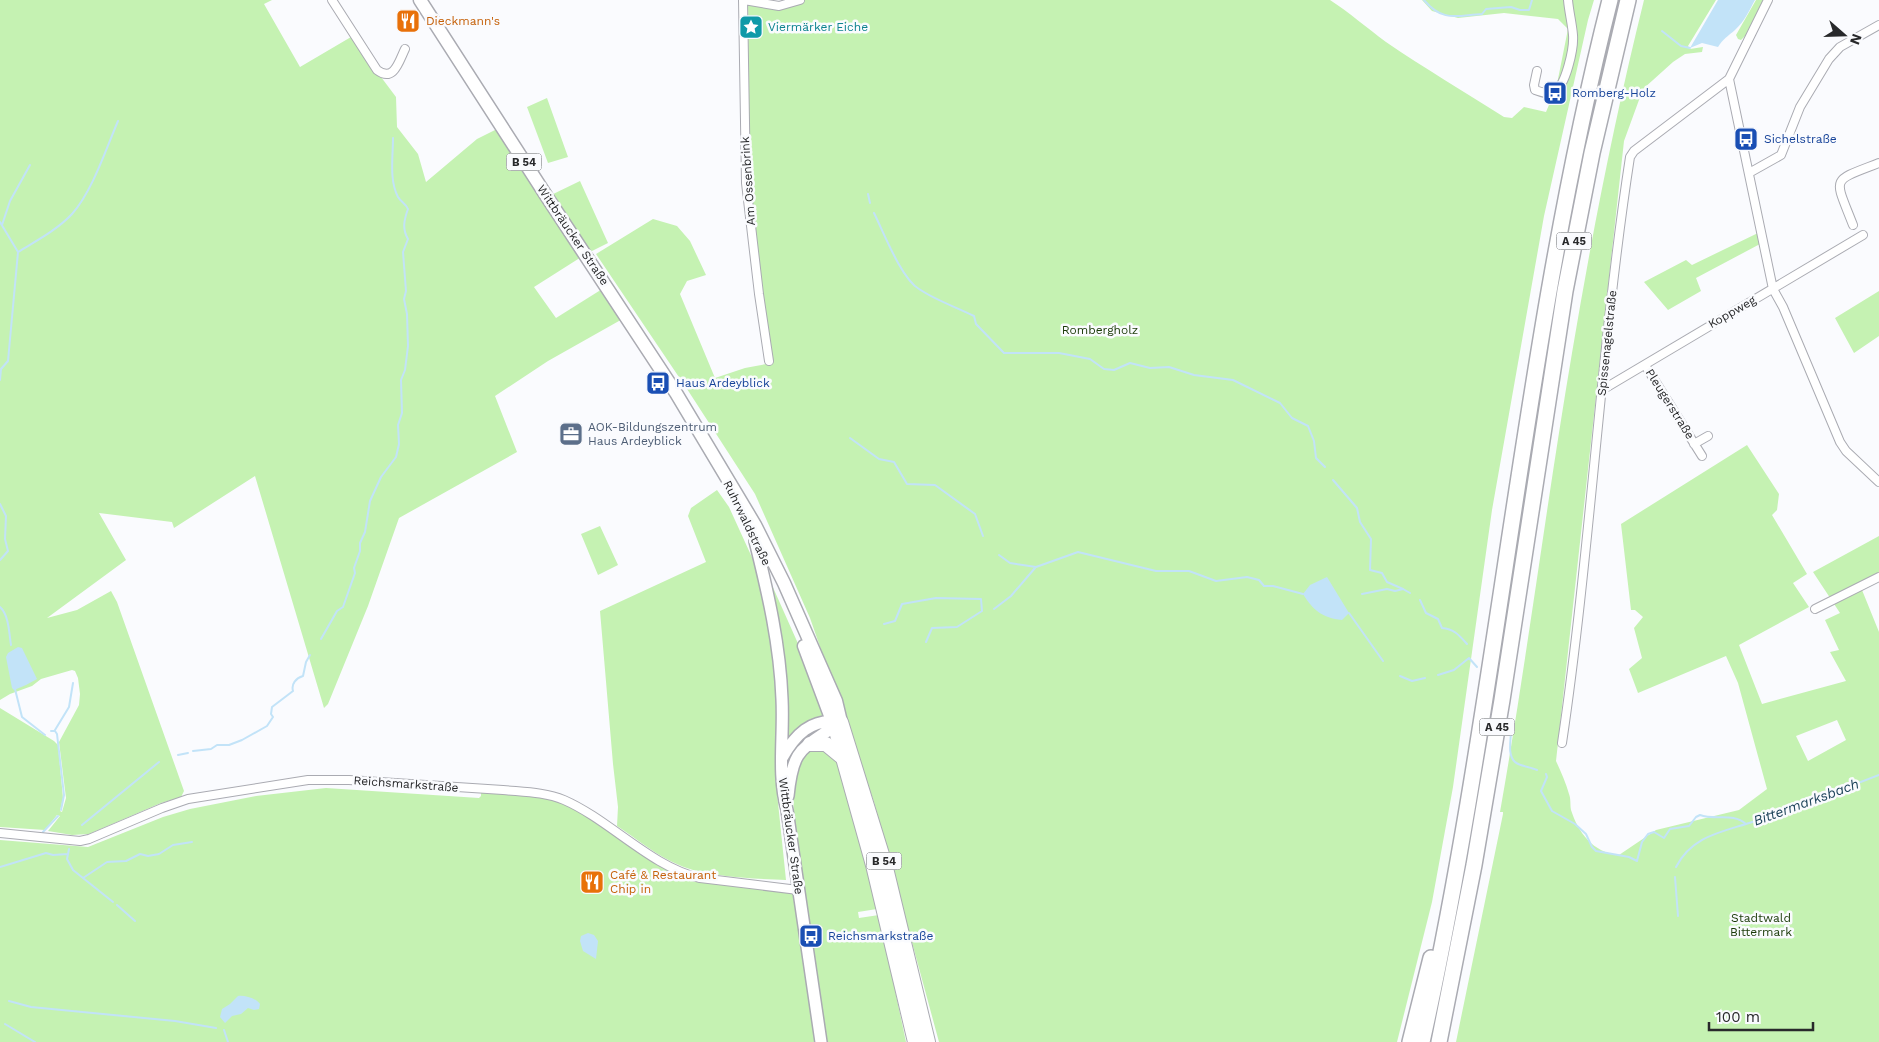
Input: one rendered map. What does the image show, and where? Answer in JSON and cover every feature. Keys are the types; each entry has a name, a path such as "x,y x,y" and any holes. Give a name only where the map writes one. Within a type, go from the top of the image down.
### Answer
{"highway":[{"name":"A 45","path":"1422,1042 1424,1006 1451,898 1478,742 1540,342 1564,207 1589,85 1610,0"},
{"name":"A 45","path":"1439,1042 1484,809 1572,255 1594,144 1628,0"},
{"name":"Ruhrwaldstraße","path":"836,723 885,864 928,1042"},
{"path":"810,744 826,744 842,758"},
{"name":"Ruhrwaldstraße","path":"842,758 873,865 915,1042"},
{"path":"1410,1042 1424,1006"}],"main road":[{"name":"Wittbräucker Straße","path":"420,0 682,401 722,472"},
{"name":"Ruhrwaldstraße","path":"722,472 736,505 777,585 836,723"},
{"name":"Ruhrwaldstraße","path":"722,472 755,525 784,583 832,692 842,758"},
{"name":"Wittbräucker Straße","path":"755,541 779,653 782,700 782,794 787,810 821,1042"},
{"path":"787,810 791,772 799,752 836,723"},
{"path":"781,759 791,742 802,731 813,724 836,723"}],"street":[{"path":"332,0 377,70 383,75 394,71 405,49"},
{"path":"744,0 779,6 800,0"},
{"name":"Am Ossenbrink","path":"744,0 746,183 758,294 768,361"},
{"path":"1537,71 1534,85 1535,90 1551,93 1560,86 1573,44 1568,0"},
{"name":"Spissenagelstraße","path":"1562,743 1587,546 1621,215 1630,156 1729,79 1768,0"},
{"path":"1749,173 1781,155 1800,107 1829,59 1840,47 1879,25"},
{"path":"1729,79 1773,289 1783,307 1840,442 1846,451 1879,482"},
{"path":"1853,225 1839,188 1840,182 1844,176 1879,163"},
{"name":"Koppweg","path":"1602,390 1863,235"},
{"name":"Pleugerstraße","path":"1645,364 1702,456"},
{"name":"Pleugerstraße","path":"1694,444 1708,436"},
{"path":"1815,609 1879,576"},
{"name":"Reichsmarkstraße","path":"0,833 80,841 89,839 162,808 188,800 308,780 349,780 503,790 535,793 562,799 669,866 693,876 798,890"}],"green space":[{"path":"0,0 272,0 264,4 300,67 351,37 396,97 397,127 418,154 426,182 477,139 501,127 547,197 580,181 608,243 586,254 534,287 556,318 607,286 626,317 548,361 495,396 517,452 399,518 368,606 328,704 324,708 255,476 174,528 172,522 99,513 126,560 47,618 77,610 111,591 117,602 184,791 181,797 161,803 89,834 72,835 48,831 60,816 57,815 45,830 0,827 0,708 58,745 63,798 60,811 62,812 66,798 59,742 79,705 80,694 78,678 75,671 72,670 41,679 32,686 0,700"},
{"name":"Rombergholz","path":"804,0 1330,0 1415,61 1504,117 1512,118 1524,107 1546,112 1551,100 1547,91 1557,84 1568,29 1558,19 1504,13 1458,18 1432,11 1422,0 1594,0 1544,216 1492,510 1453,787 1432,902 1397,1042 939,1042 874,802 810,618 755,494 596,254 653,219 677,226 690,241 706,275 687,281 680,294 715,378 745,368 772,363 751,191 748,133 748,4 783,5"},
{"name":"Stadtwald Bittermark","path":"1644,0 1716,0 1688,46 1690,49 1703,47 1702,52 1685,54 1673,62 1643,89 1624,141 1556,761 1568,790 1571,810 1582,833 1594,846 1619,855 1656,830 1739,810 1767,789 1738,683 1726,656 1638,693 1629,669 1642,658 1634,628 1643,617 1635,610 1631,610 1621,524 1747,445 1779,494 1777,510 1772,515 1807,574 1793,583 1809,607 1739,645 1762,704 1846,681 1830,652 1839,650 1825,620 1840,613 1813,572 1879,536 1879,580 1862,590 1879,632 1879,1042 1456,1042 1503,814 1503,812 1500,812 1580,308 1623,88","holes":["1837,720 1846,740 1808,761 1796,736"]},
{"path":"1756,0 1766,0 1752,29 1741,40 1738,39 1736,35"},
{"path":"547,98 568,157 548,163 527,107"},
{"path":"1758,233 1760,244 1696,278 1701,291 1668,310 1644,282 1686,260 1692,265"},
{"path":"1879,291 1879,336 1854,353 1835,318"},
{"path":"717,490 729,507 755,564 774,656 778,697 777,793 786,880 731,877 690,869 663,857 617,826 618,807 600,611 706,562 688,516 691,508"},
{"path":"600,526 618,565 598,575 581,534"},
{"path":"767,574 800,648 826,714 803,726 784,745"},
{"path":"814,749 825,750 837,761 848,795 877,909 858,912 859,918 879,915 906,1042 825,1042 793,802 796,776 801,760"},
{"path":"326,788 479,798 481,792 562,799 677,870 793,890 821,1042 0,1042 0,840 88,847 163,817 190,809 256,796"}],"water":[{"path":"1718,0 1755,0 1741,23 1718,47 1702,43 1690,48"},
{"path":"1327,577 1349,613 1342,620 1319,612 1310,605 1303,594 1310,585"},
{"path":"18,647 22,648 37,679 14,690 6,657 8,653"},
{"path":"588,933 594,935 598,941 596,959 583,951 580,941 581,936"},
{"path":"238,996 256,1000 260,1004 259,1009 248,1008 241,1014 232,1016 225,1023 220,1017 222,1009"}],"waterway":[{"path":"1424,0 1438,12 1451,16 1482,14 1486,9 1511,7 1529,10 1532,0"},
{"path":"1662,31 1681,46 1690,48"},
{"path":"18,252 60,225 79,205 98,170 118,121"},
{"path":"321,639 337,611 343,607 355,573 354,568 360,551 360,543 365,532 370,501 381,477 396,457 399,444 398,425 402,413 401,380 405,370 408,346 403,252 408,239 404,224 408,209 398,197 393,183 393,138"},
{"path":"2,225 10,201 30,165"},
{"path":"868,194 870,203"},
{"path":"874,213 899,265 912,283 932,297 974,316 976,324 1004,353 1059,353 1090,359 1104,369 1114,370 1130,363 1150,368 1169,367 1194,375 1233,380 1280,403 1292,418 1308,426 1314,441 1316,458 1325,467"},
{"path":"0,222 18,252"},
{"path":"0,380 1,369 8,361 18,252"},
{"name":"Bittermarksbach","path":"850,438 879,459 894,462 907,484 935,485 975,514 983,536"},
{"path":"1333,480 1357,508 1360,522 1371,539 1370,570 1382,573 1387,582 1403,589"},
{"path":"0,504 6,516 5,539 8,551 0,560"},
{"name":"Bittermarksbach","path":"999,555 1010,563 1036,567 1078,552 1156,571 1189,571 1216,581 1247,577 1259,580 1264,586 1273,586 1303,594"},
{"path":"994,609 1011,596 1035,568"},
{"name":"Bittermarksbach","path":"1362,594 1387,589 1395,591 1403,589 1410,593"},
{"path":"884,624 895,621 902,604 936,598 981,599 982,611 957,627 932,628 926,642"},
{"name":"Bittermarksbach","path":"1420,600 1426,613 1438,619 1442,628 1456,633 1467,644"},
{"path":"0,607 7,619 11,645"},
{"path":"1349,613 1383,661"},
{"path":"193,751 211,749 217,745 229,745 267,726 273,717 271,714 272,707 293,691 293,684 303,676 306,662 310,655"},
{"path":"1438,675 1454,670 1469,658 1477,667"},
{"path":"1400,676 1412,681 1425,678"},
{"path":"55,730 69,707 73,683"},
{"path":"15,689 22,717 45,735"},
{"name":"Bittermarksbach","path":"1510,720 1512,758 1517,763 1537,770"},
{"path":"51,731 55,731 57,734 64,795 61,810"},
{"path":"178,755 188,753"},
{"path":"82,825 159,762"},
{"name":"Bittermarksbach","path":"1546,774 1547,777 1541,791 1552,811 1575,824 1586,834 1596,851 1629,857 1637,861 1642,842 1648,834 1654,832 1664,838 1670,829 1689,826 1700,815 1706,817 1730,817 1741,820 1746,824 1786,811 1879,775"},
{"path":"43,832 58,816"},
{"path":"1676,867 1682,857 1697,843 1715,834 1746,824"},
{"path":"83,878 107,862 126,861 140,854 148,856 159,854 173,845 192,842"},
{"path":"69,849 67,859 73,870 113,902"},
{"path":"0,867 46,853 53,855 68,854"},
{"path":"1675,877 1678,916"},
{"path":"117,905 135,921"},
{"path":"9,1001 31,1007 175,1021 216,1028"},
{"path":"5,1024 35,1042"},
{"path":"224,1030 228,1042"}],"place":[{"name":"Dieckmann's","path":"408,21"},
{"name":"Viermärker Eiche","path":"751,27"},
{"name":"Romberg-Holz","path":"1555,93"},
{"name":"Sichelstraße","path":"1746,139"},
{"name":"Haus Ardeyblick","path":"658,383"},
{"name":"AOK-Bildungszentrum Haus Ardeyblick","path":"571,434"},
{"name":"Café & Restaurant Chip in","path":"592,882"},
{"name":"Reichsmarkstraße","path":"811,936"}]}
